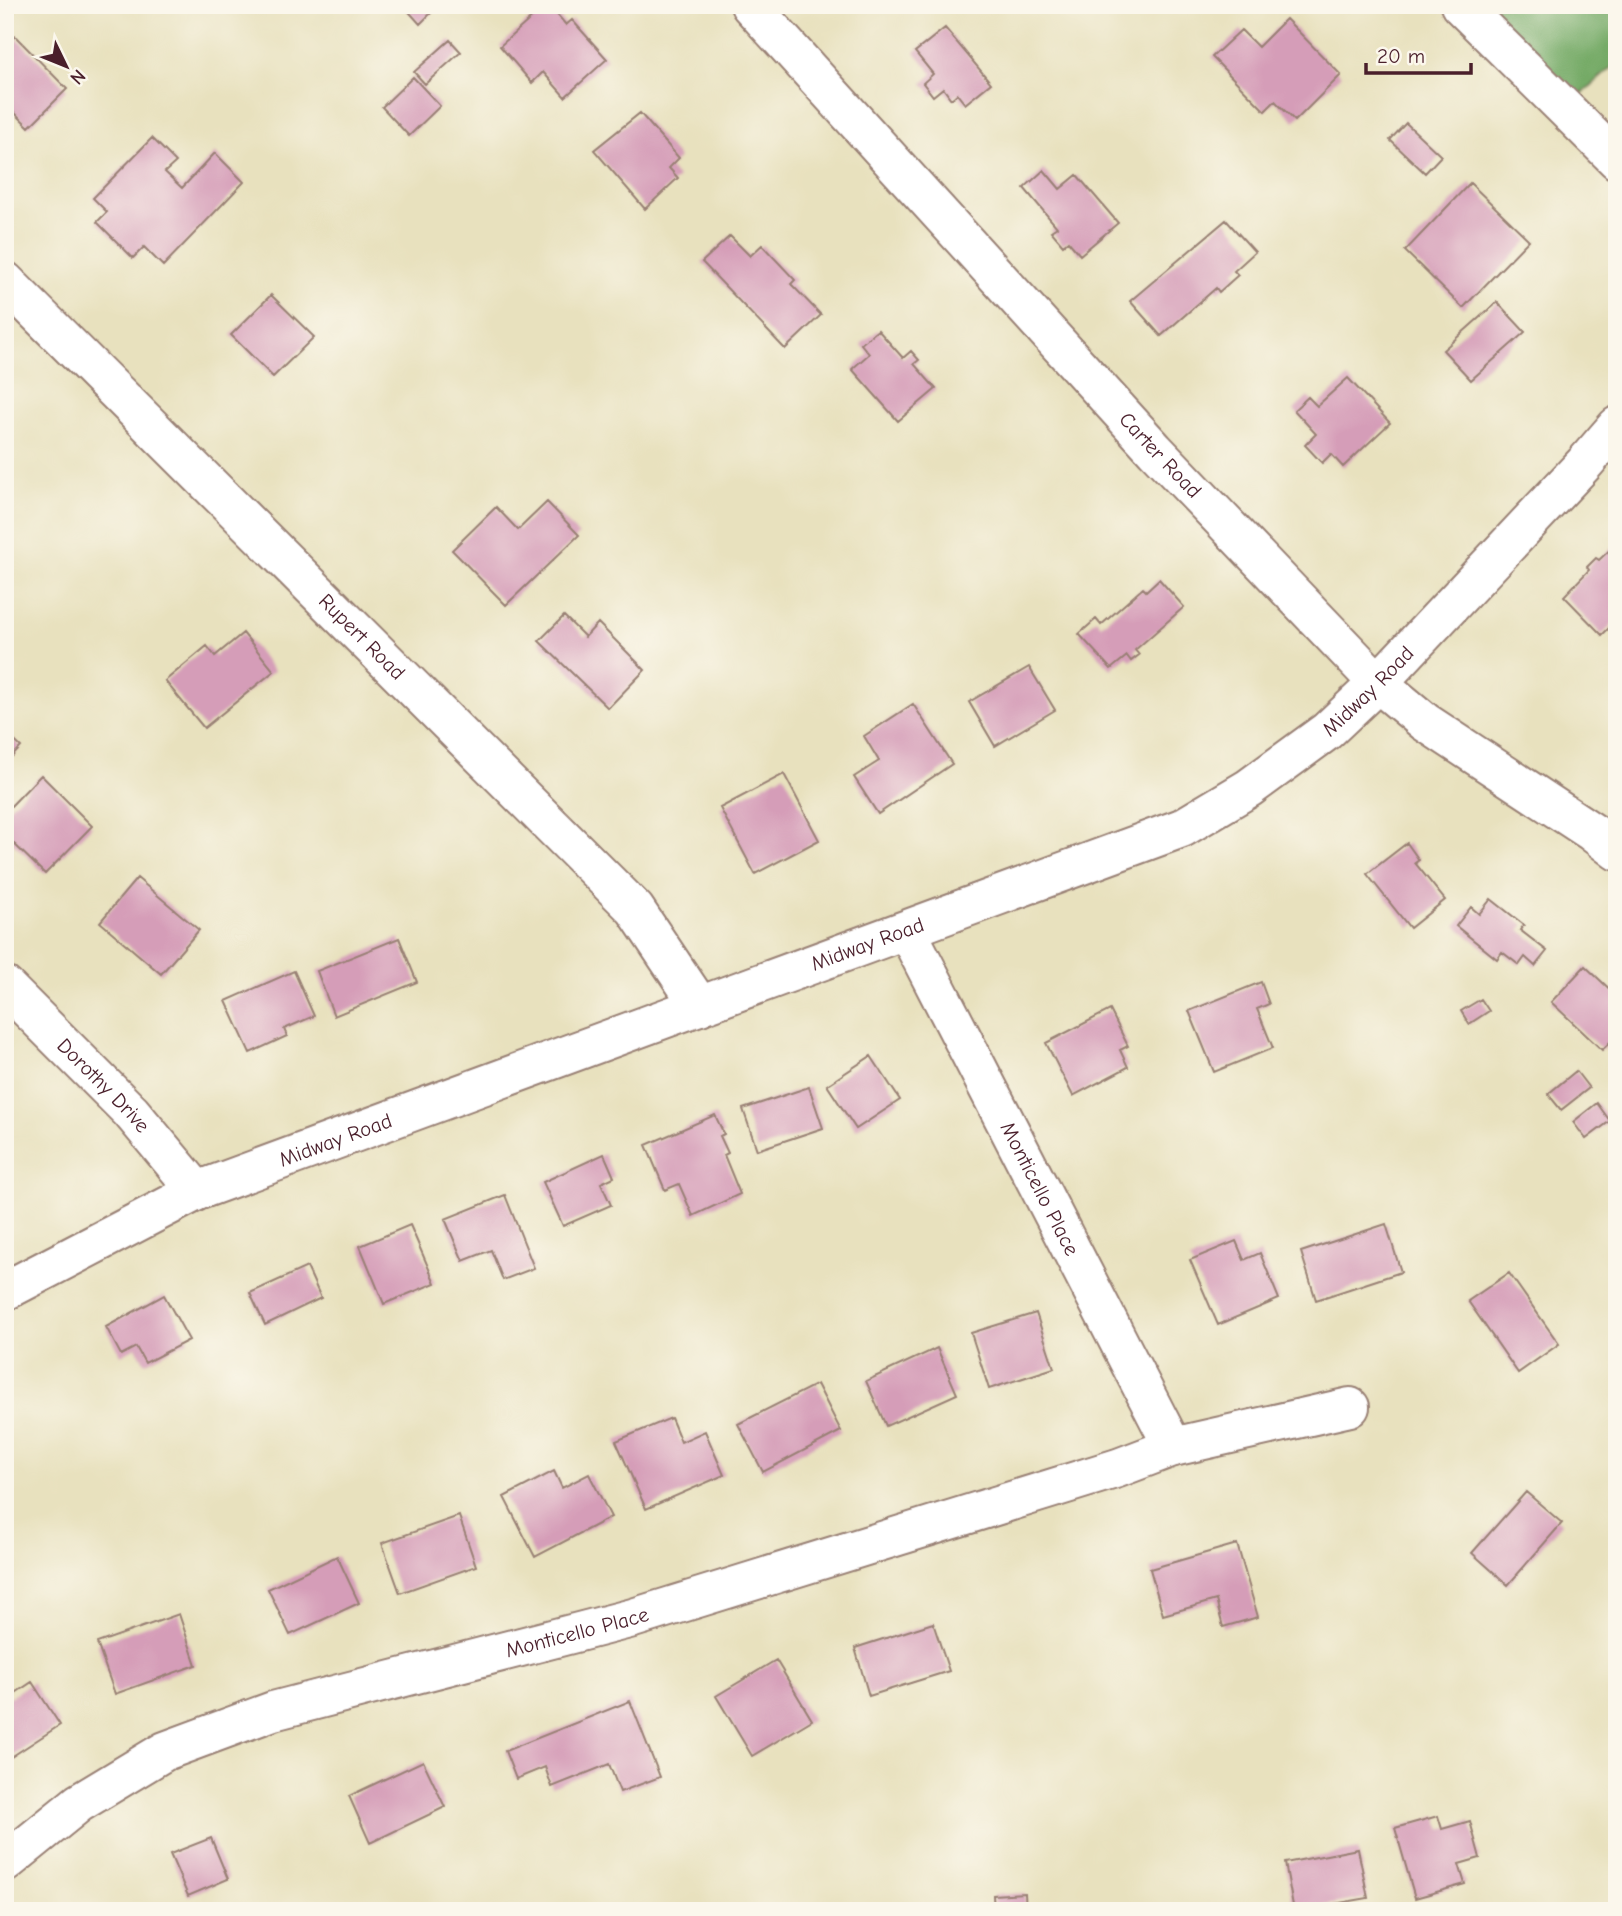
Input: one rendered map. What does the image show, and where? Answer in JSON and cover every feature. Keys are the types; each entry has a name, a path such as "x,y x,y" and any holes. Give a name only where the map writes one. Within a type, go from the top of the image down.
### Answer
{"street":[{"name":"Carter Road","path":"750,5 1155,450 1378,683 1425,722 1617,851"},
{"path":"1460,5 1617,160"},
{"name":"Rupert Road","path":"5,281 635,909 700,1006"},
{"name":"Midway Road","path":"5,1291 197,1191 1182,828 1249,788 1327,731 1378,683 1617,426"},
{"name":"Monticello Place","path":"907,931 1173,1447"},
{"name":"Dorothy Drive","path":"5,986 131,1112 197,1191"},
{"name":"Monticello Place","path":"5,1863 79,1803 165,1751 273,1711 633,1618 1118,1468 1173,1447 1350,1407"}],"green space":[{"path":"1469,5 1617,5 1617,63 1569,105"}],"building":[{"path":"403,5 433,5 436,8 420,24"},
{"path":"549,5 566,25 572,20 607,59 565,97 543,72 532,83 500,46"},
{"path":"1286,19 1341,75 1295,121 1275,101 1265,111 1212,57 1241,30 1258,47"},
{"path":"945,28 991,83 965,104 957,94 951,99 943,88 933,96 923,83 933,74 915,52"},
{"path":"15,36 67,89 29,127 5,103 5,46"},
{"path":"450,40 461,52 425,84 414,72"},
{"path":"413,77 440,106 409,136 382,107"},
{"path":"640,113 679,158 669,168 678,178 645,209 594,150"},
{"path":"1406,123 1441,156 1425,173 1390,140"},
{"path":"152,138 176,162 165,172 182,188 215,153 244,182 163,266 144,247 133,258 97,222 107,212 93,198"},
{"path":"1044,170 1060,189 1077,175 1118,223 1080,255 1068,241 1063,245 1051,231 1057,227 1024,188"},
{"path":"1470,183 1529,240 1463,308 1405,251"},
{"path":"1226,220 1255,252 1234,271 1238,275 1219,292 1216,288 1161,336 1130,301"},
{"path":"730,236 750,256 762,245 795,280 791,284 821,315 785,349 702,262"},
{"path":"271,295 314,337 273,377 231,335"},
{"path":"1497,302 1525,332 1471,380 1443,350"},
{"path":"878,330 903,358 911,351 919,360 914,364 936,389 898,421 852,369 869,354 861,344"},
{"path":"1348,378 1390,423 1343,467 1331,454 1322,463 1305,445 1316,434 1294,410 1308,397 1317,406"},
{"path":"547,502 579,535 506,605 452,550 496,507 518,530"},
{"path":"1617,543 1617,620 1602,635 1564,596 1589,570 1587,567 1596,558 1599,560"},
{"path":"1159,579 1184,607 1135,650 1139,655 1131,661 1127,656 1111,669 1079,634 1096,619 1101,625 1143,588 1146,591"},
{"path":"564,616 585,637 598,623 645,670 608,708 539,641"},
{"path":"243,633 274,671 204,728 165,681 207,646 215,656"},
{"path":"1029,667 1055,710 995,746 969,702"},
{"path":"913,704 952,764 878,814 854,777 879,761 864,736"},
{"path":"5,732 21,747 5,764"},
{"path":"784,774 819,840 755,874 720,808"},
{"path":"41,775 92,826 45,874 5,835 5,812"},
{"path":"1407,843 1419,860 1415,863 1445,900 1410,928 1367,874"},
{"path":"137,878 199,930 161,974 100,922"},
{"path":"1491,899 1524,925 1520,930 1547,951 1535,966 1525,957 1519,965 1502,952 1497,959 1456,926 1471,907 1479,914"},
{"path":"399,938 417,982 334,1016 317,971"},
{"path":"1585,966 1617,996 1617,1035 1602,1050 1551,1002"},
{"path":"294,971 314,1016 284,1029 287,1036 250,1053 226,1001"},
{"path":"1261,982 1269,1004 1257,1009 1273,1048 1214,1072 1189,1011"},
{"path":"1481,999 1489,1011 1469,1024 1461,1011"},
{"path":"1110,1010 1128,1046 1120,1050 1128,1067 1073,1096 1046,1043"},
{"path":"871,1056 900,1100 856,1129 827,1085"},
{"path":"1576,1071 1589,1088 1561,1110 1548,1094"},
{"path":"809,1087 823,1128 757,1150 743,1109"},
{"path":"1597,1103 1610,1121 1586,1139 1573,1122"},
{"path":"715,1115 724,1134 720,1136 728,1153 724,1155 740,1194 693,1216 679,1184 665,1190 646,1145"},
{"path":"604,1154 614,1177 601,1183 611,1205 563,1226 543,1182"},
{"path":"505,1195 534,1268 503,1280 491,1250 463,1261 445,1219"},
{"path":"1386,1224 1401,1272 1316,1300 1301,1252"},
{"path":"410,1225 435,1283 384,1304 360,1246"},
{"path":"1236,1241 1244,1260 1260,1253 1279,1299 1218,1325 1190,1260"},
{"path":"307,1267 321,1298 265,1325 250,1293"},
{"path":"1509,1273 1559,1344 1518,1373 1468,1301"},
{"path":"164,1295 189,1340 145,1363 136,1347 121,1355 106,1327"},
{"path":"1036,1313 1054,1368 989,1389 971,1333"},
{"path":"937,1348 957,1394 886,1426 866,1381"},
{"path":"817,1384 841,1431 763,1472 738,1424"},
{"path":"671,1418 681,1442 705,1431 724,1475 646,1509 616,1441"},
{"path":"554,1471 562,1488 589,1474 611,1517 535,1557 504,1497"},
{"path":"1526,1492 1562,1523 1508,1585 1472,1553"},
{"path":"459,1516 476,1566 400,1593 382,1543"},
{"path":"1237,1544 1258,1617 1223,1627 1216,1600 1163,1615 1150,1569"},
{"path":"337,1556 359,1603 290,1635 268,1589"},
{"path":"179,1614 196,1665 115,1694 97,1643"},
{"path":"933,1623 949,1671 869,1696 855,1648"},
{"path":"776,1660 812,1720 752,1756 716,1696"},
{"path":"32,1682 60,1725 5,1761 5,1700"},
{"path":"630,1701 660,1777 620,1792 609,1764 552,1787 545,1767 516,1779 505,1751"},
{"path":"423,1761 445,1807 370,1843 349,1796"},
{"path":"1438,1816 1442,1829 1470,1821 1480,1858 1459,1864 1465,1884 1415,1898 1395,1828"},
{"path":"211,1838 228,1879 188,1896 170,1854"},
{"path":"1358,1849 1368,1898 1294,1911 1285,1863"},
{"path":"1025,1893 1026,1911 994,1911 993,1895"}]}
